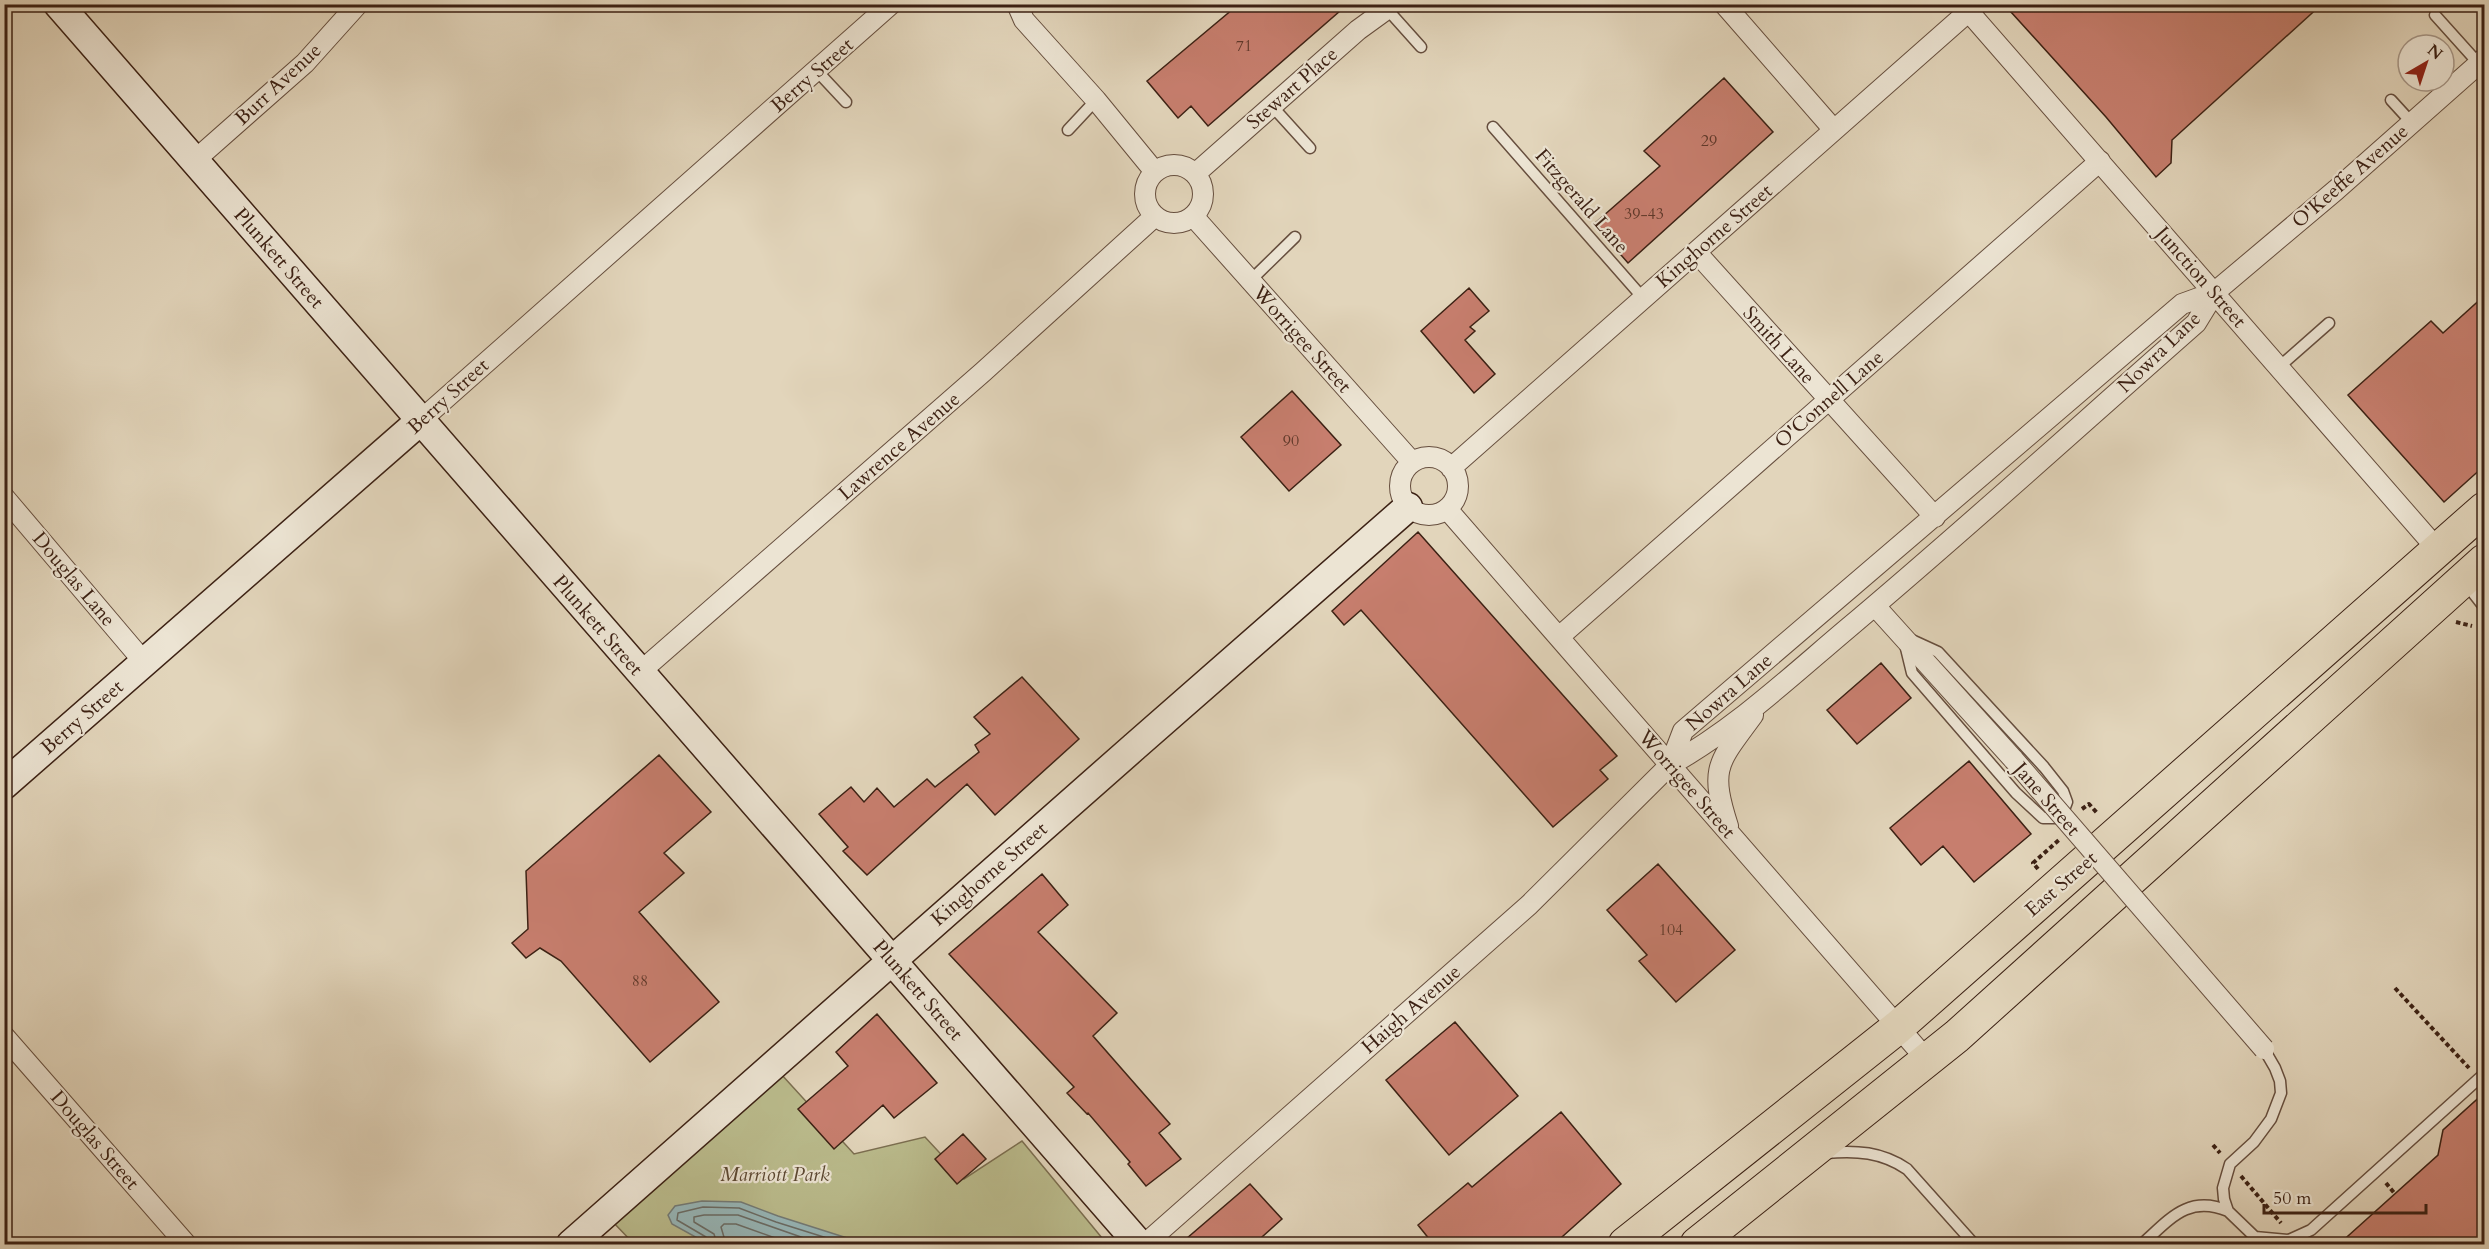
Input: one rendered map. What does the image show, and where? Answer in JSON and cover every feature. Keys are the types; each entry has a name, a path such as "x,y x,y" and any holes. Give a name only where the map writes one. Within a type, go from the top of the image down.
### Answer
{"highway":[{"name":"East Street","path":"1625,1245 1898,1027 2484,509"},
{"path":"1697,1245 1927,1060 2175,842 2473,571"}],"street":[{"name":"Plunkett Street","path":"58,4 1139,1245"},
{"name":"Burr Avenue","path":"194,161 305,63 358,4"},
{"path":"1002,4 1020,12 1155,172"},
{"path":"1724,4 1834,130"},
{"name":"Berry Street","path":"4,785 893,5"},
{"name":"Stewart Place","path":"1195,174 1358,30 1389,7"},
{"name":"Kinghorne Street","path":"1451,468 1834,130 1969,7"},
{"name":"Junction Street","path":"1969,7 2438,550"},
{"name":"O'Keeffe Avenue","path":"2215,292 2482,61"},
{"name":"O'Connell Lane","path":"1559,637 2100,161"},
{"path":"1171,165 1180,165 1195,174 1203,188 1203,196 1193,216 1170,223 1155,216 1146,199 1149,180 1155,172 1171,165"},
{"name":"Lawrence Avenue","path":"640,672 984,372 1155,216"},
{"name":"Worrigee Street","path":"1193,216 1412,462"},
{"name":"Smith Lane","path":"1696,252 1935,517"},
{"name":"Nowra Lane","path":"1670,765 1683,731 2182,304 2215,292"},
{"name":"Nowra Lane","path":"1670,765 1698,749 1765,698 1875,606 2196,323 2215,292"},
{"path":"1428,457 1437,458 1451,468 1455,474 1458,489 1447,509 1432,515 1423,515 1408,507 1400,492 1399,484 1401,475 1412,462 1428,457"},
{"name":"Douglas Lane","path":"4,497 144,662"},
{"name":"Kinghorne Street","path":"571,1245 1408,507"},
{"name":"Worrigee Street","path":"1447,509 1927,1060"},
{"name":"Nowra Lane","path":"1875,606 1899,548"},
{"name":"Nowra Lane","path":"1808,624 1875,606"},
{"name":"Jane Street","path":"1875,606 2013,760 2264,1049"},
{"name":"Nowra Lane","path":"1731,835 1719,797 1717,780 1720,764 1728,749 1765,698"},
{"name":"Haigh Avenue","path":"1145,1245 1528,905 1670,765"},
{"name":"Douglas Street","path":"4,1036 186,1245"}],"lane":[{"path":"1389,7 1421,47"},
{"path":"2435,15 2482,61"},
{"path":"817,71 846,102"},
{"path":"1068,130 1096,100"},
{"path":"2391,100 2412,123"},
{"path":"1272,106 1311,148"},
{"name":"Fitzgerald Lane","path":"1493,127 1643,298"},
{"path":"1250,281 1295,237"},
{"path":"2279,367 2329,323"},
{"path":"2473,571 2484,607"},
{"path":"1903,636 1938,651 2044,767 2067,796 2066,809 2062,815 2056,819 2043,818 2016,793 1912,673 1903,636"},
{"path":"2228,1211 2223,1188 2230,1164 2254,1142 2277,1105 2281,1094 2280,1081 2264,1049"},
{"path":"2142,1245 2180,1210 2197,1205 2209,1205 2228,1211 2255,1237 2280,1241 2301,1237 2482,1077"},
{"path":"1810,1155 1865,1152 1895,1161 1907,1169 1974,1245"}],"path":[{"path":"2450,625 2457,621 2472,626"},
{"path":"2081,810 2089,804 2101,818"},
{"path":"2051,837 2059,845"},
{"path":"2396,988 2457,1058 2482,1077"},
{"path":"2230,1164 2281,1222 2280,1241"}],"green space":[{"name":"Marriott Park","path":"781,1074 854,1154 925,1137 964,1179 1022,1141 1107,1244 634,1244 612,1221"}],"water":[{"path":"702,1201 741,1202 866,1244 708,1244 672,1224 668,1215 675,1206"}],"building":[{"path":"1239,4 1348,4 1208,126 1191,106 1178,118 1147,81"},
{"path":"2020,4 2322,4 2172,140 2171,163 2156,177 2106,117 2011,12"},
{"path":"1724,78 1773,132 1628,263 1594,224 1660,166 1644,151"},
{"path":"1469,288 1489,311 1470,327 1475,331 1465,340 1495,374 1474,393 1421,331"},
{"path":"2484,296 2484,466 2444,502 2348,395 2431,321 2443,333"},
{"path":"1292,391 1341,445 1289,491 1241,437"},
{"path":"1418,532 1617,756 1600,770 1608,779 1553,827 1361,610 1344,625 1332,611"},
{"path":"1881,663 1911,698 1857,744 1827,710"},
{"path":"1022,677 1079,739 995,815 967,784 867,875 843,851 848,847 819,814 851,787 864,802 877,788 894,807 927,779 935,787 979,752 975,745 990,734 974,717"},
{"path":"659,755 711,812 664,853 684,873 639,912 719,1002 650,1062 561,961 540,948 526,958 512,943 528,929 526,871"},
{"path":"1969,761 2031,834 1974,882 1943,846 1921,865 1890,828"},
{"path":"1658,864 1735,950 1676,1002 1639,961 1647,955 1607,910"},
{"path":"1042,874 1068,905 1038,932 1117,1013 1093,1036 1170,1124 1159,1133 1181,1159 1146,1186 1128,1164 1130,1162 1088,1113 1067,1093 1074,1087 949,954"},
{"path":"877,1014 937,1083 894,1118 883,1105 834,1149 798,1109 848,1066 836,1052"},
{"path":"1455,1022 1518,1096 1449,1155 1386,1080"},
{"path":"2484,1093 2484,1245 2338,1245 2438,1155 2443,1130"},
{"path":"1561,1112 1621,1184 1553,1245 1434,1245 1418,1225 1468,1183 1472,1187"},
{"path":"963,1134 986,1159 957,1184 935,1159"},
{"path":"1250,1184 1282,1219 1253,1245 1179,1245"}]}
